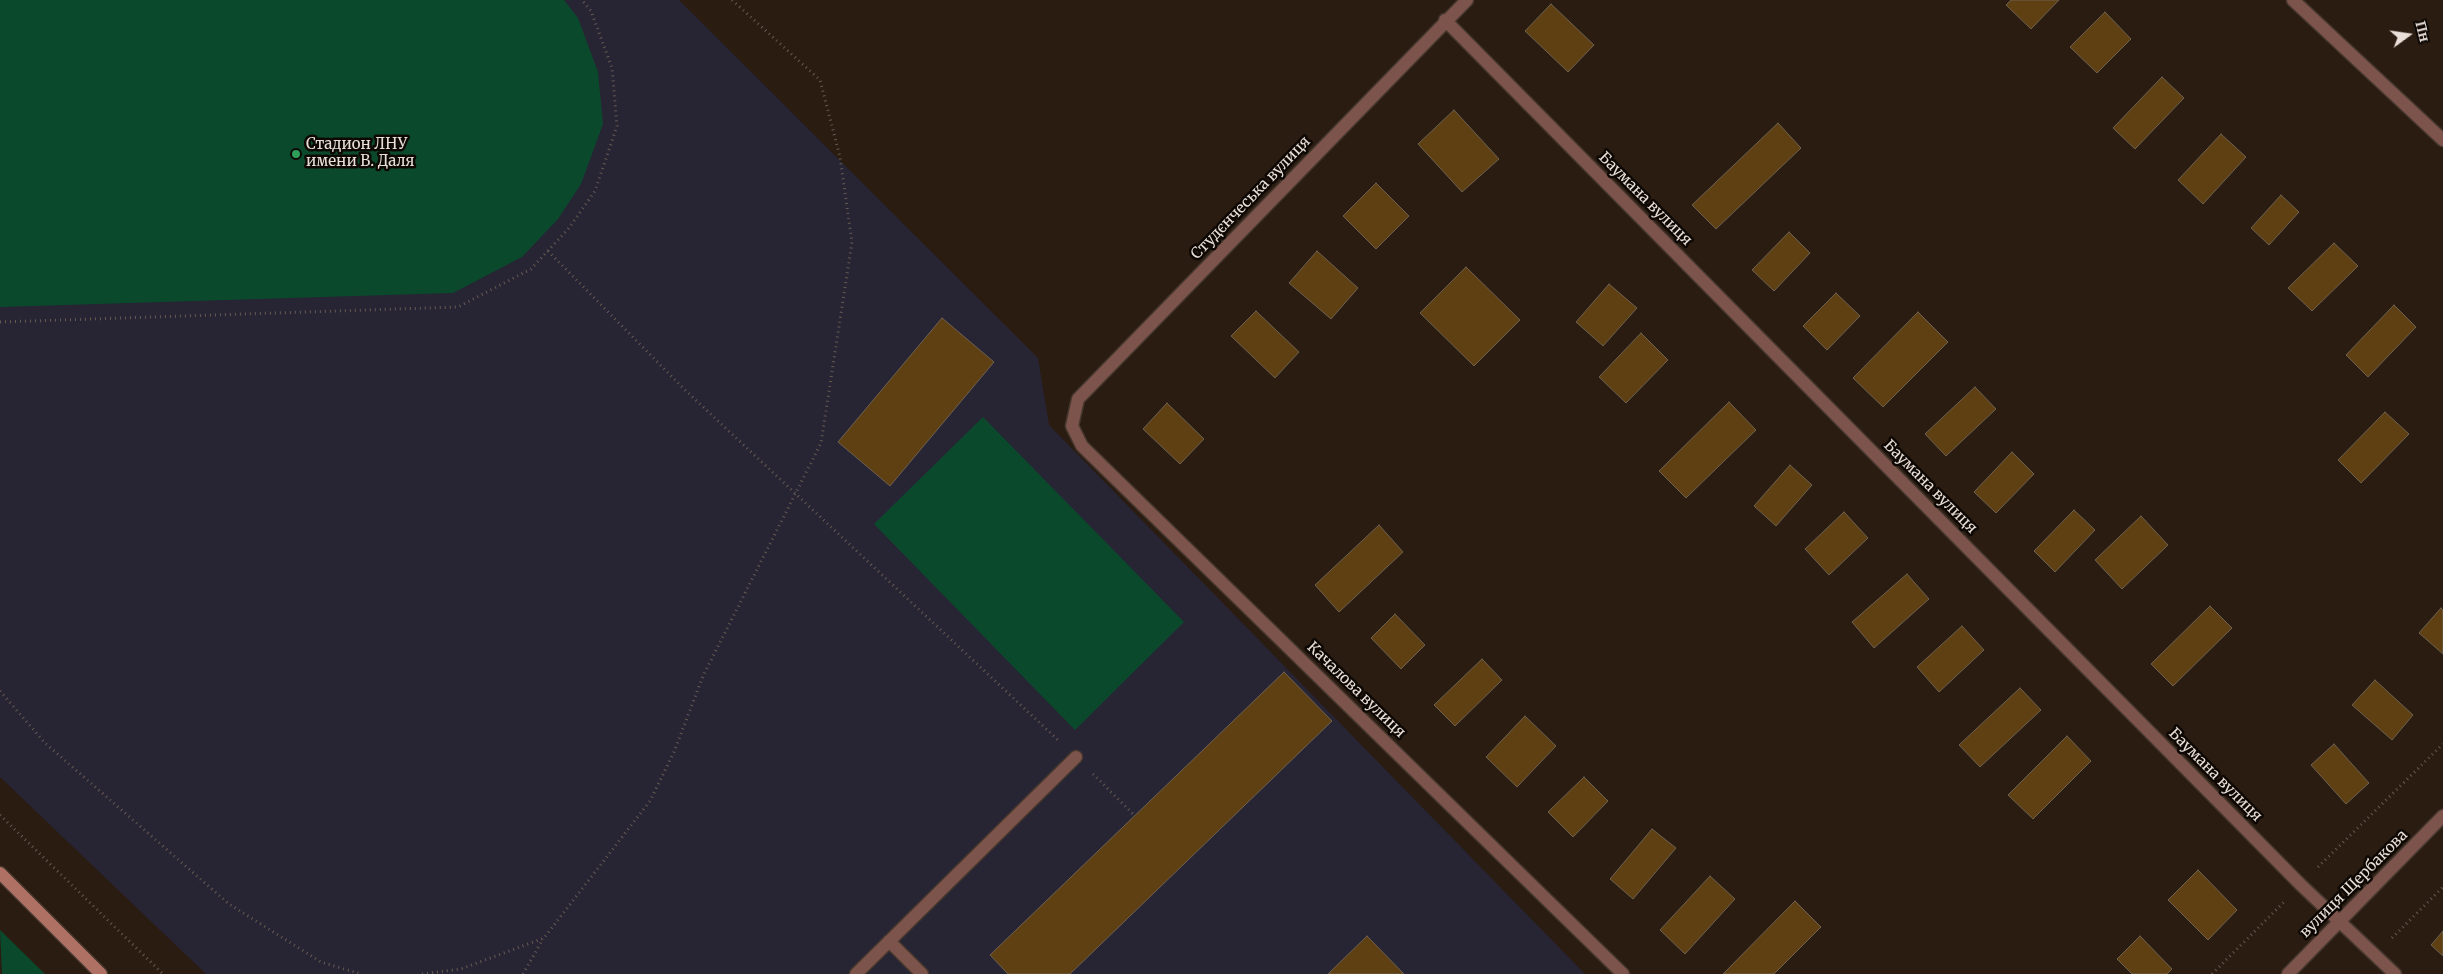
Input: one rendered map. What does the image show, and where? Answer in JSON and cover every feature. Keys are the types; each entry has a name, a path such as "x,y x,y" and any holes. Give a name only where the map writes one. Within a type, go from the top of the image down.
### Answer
{"main road":[{"path":"0,872 101,974"}],"street":[{"name":"Студєнчеська вулиця","path":"1072,426 1078,399 1445,20 1467,0"},
{"path":"2293,0 2443,140"},
{"name":"Баумана вулиця","path":"1445,20 2301,885 2395,974"},
{"name":"Качалова вулиця","path":"1072,426 1082,446 1623,974"},
{"path":"856,974 1076,757"},
{"name":"вулиця Щербакова","path":"2288,974 2443,816"},
{"path":"889,941 922,974"}],"path":[{"path":"0,322 458,307 531,269 569,228 595,191 617,126 612,68 591,11 582,0"},
{"path":"523,974 544,938 650,801 674,752 703,676 821,443 852,242 840,157 820,80 732,0"},
{"path":"548,251 684,389 1076,757 1135,816"},
{"path":"0,691 45,743 229,904 321,962 361,974"},
{"path":"2212,974 2443,744"},
{"path":"0,815 163,974"},
{"path":"2375,955 2443,887"},
{"path":"422,974 461,969 544,938"}],"shaded area":[{"path":"0,0 679,0 1038,358 1049,425 1585,974 206,974 0,777"}],"green space":[{"name":"Стадион ЛНУ имени В. Даля","path":"0,0 564,0 578,18 598,72 603,124 581,184 558,219 522,257 453,293 0,307"},
{"path":"983,417 1184,622 1075,730 874,524"},
{"path":"0,930 45,974 2,974"}],"building":[{"path":"2011,0 2059,0 2031,29 2006,5"},
{"path":"1551,4 1594,45 1568,72 1525,31"},
{"path":"2105,12 2131,39 2097,73 2070,47"},
{"path":"2162,77 2184,98 2135,149 2113,128"},
{"path":"1454,110 1499,159 1462,192 1418,144"},
{"path":"1778,123 1801,148 1716,229 1692,205"},
{"path":"2221,134 2246,157 2203,204 2178,180"},
{"path":"1376,183 1409,216 1376,249 1343,216"},
{"path":"2281,195 2299,212 2269,245 2251,228"},
{"path":"1789,232 1810,253 1774,291 1752,270"},
{"path":"2334,243 2358,266 2312,311 2288,288"},
{"path":"1317,251 1358,288 1331,319 1289,283"},
{"path":"1466,267 1520,320 1474,366 1420,313"},
{"path":"1609,284 1637,308 1603,346 1576,322"},
{"path":"1836,293 1860,316 1827,350 1803,326"},
{"path":"2394,305 2416,327 2368,377 2346,355"},
{"path":"1256,311 1299,352 1275,378 1231,336"},
{"path":"1918,312 1948,342 1883,407 1853,378"},
{"path":"942,318 994,362 890,486 838,442"},
{"path":"1641,333 1668,360 1626,403 1599,377"},
{"path":"1975,387 1996,409 1946,456 1925,434"},
{"path":"1729,402 1756,430 1686,498 1659,471"},
{"path":"1167,403 1204,439 1180,464 1143,429"},
{"path":"2385,412 2409,434 2361,483 2338,460"},
{"path":"2012,452 2034,474 1996,513 1974,492"},
{"path":"1790,465 1812,485 1776,526 1754,506"},
{"path":"2074,510 2095,530 2055,572 2034,551"},
{"path":"1844,512 1868,538 1829,575 1805,549"},
{"path":"2141,516 2168,545 2122,589 2095,560"},
{"path":"1379,525 1403,552 1339,612 1315,585"},
{"path":"1907,574 1929,599 1874,648 1852,622"},
{"path":"2210,606 2232,628 2173,686 2151,664"},
{"path":"2441,608 2443,610 2443,654 2419,633"},
{"path":"1395,614 1425,645 1401,669 1371,638"},
{"path":"1962,626 1984,650 1939,692 1917,667"},
{"path":"1482,659 1502,680 1455,726 1434,705"},
{"path":"1284,672 1332,721 1070,974 1008,974 990,955"},
{"path":"2375,680 2413,715 2392,740 2352,705"},
{"path":"2020,688 2041,710 1980,767 1959,745"},
{"path":"1525,716 1556,746 1517,787 1486,757"},
{"path":"2067,736 2091,761 2033,819 2008,795"},
{"path":"2334,744 2369,783 2346,804 2311,765"},
{"path":"1584,777 1608,801 1573,837 1548,812"},
{"path":"1652,829 1676,848 1633,899 1610,879"},
{"path":"2198,870 2237,910 2208,940 2168,900"},
{"path":"1710,876 1735,899 1685,954 1660,930"},
{"path":"1795,901 1821,927 1774,974 1723,974"},
{"path":"2443,931 2443,956 2431,945"},
{"path":"1367,936 1404,974 1328,974"},
{"path":"2140,936 2172,969 2167,974 2132,974 2117,959"}],"place":[{"name":"Стадион ЛНУ имени В. Даля","path":"296,154"}]}
